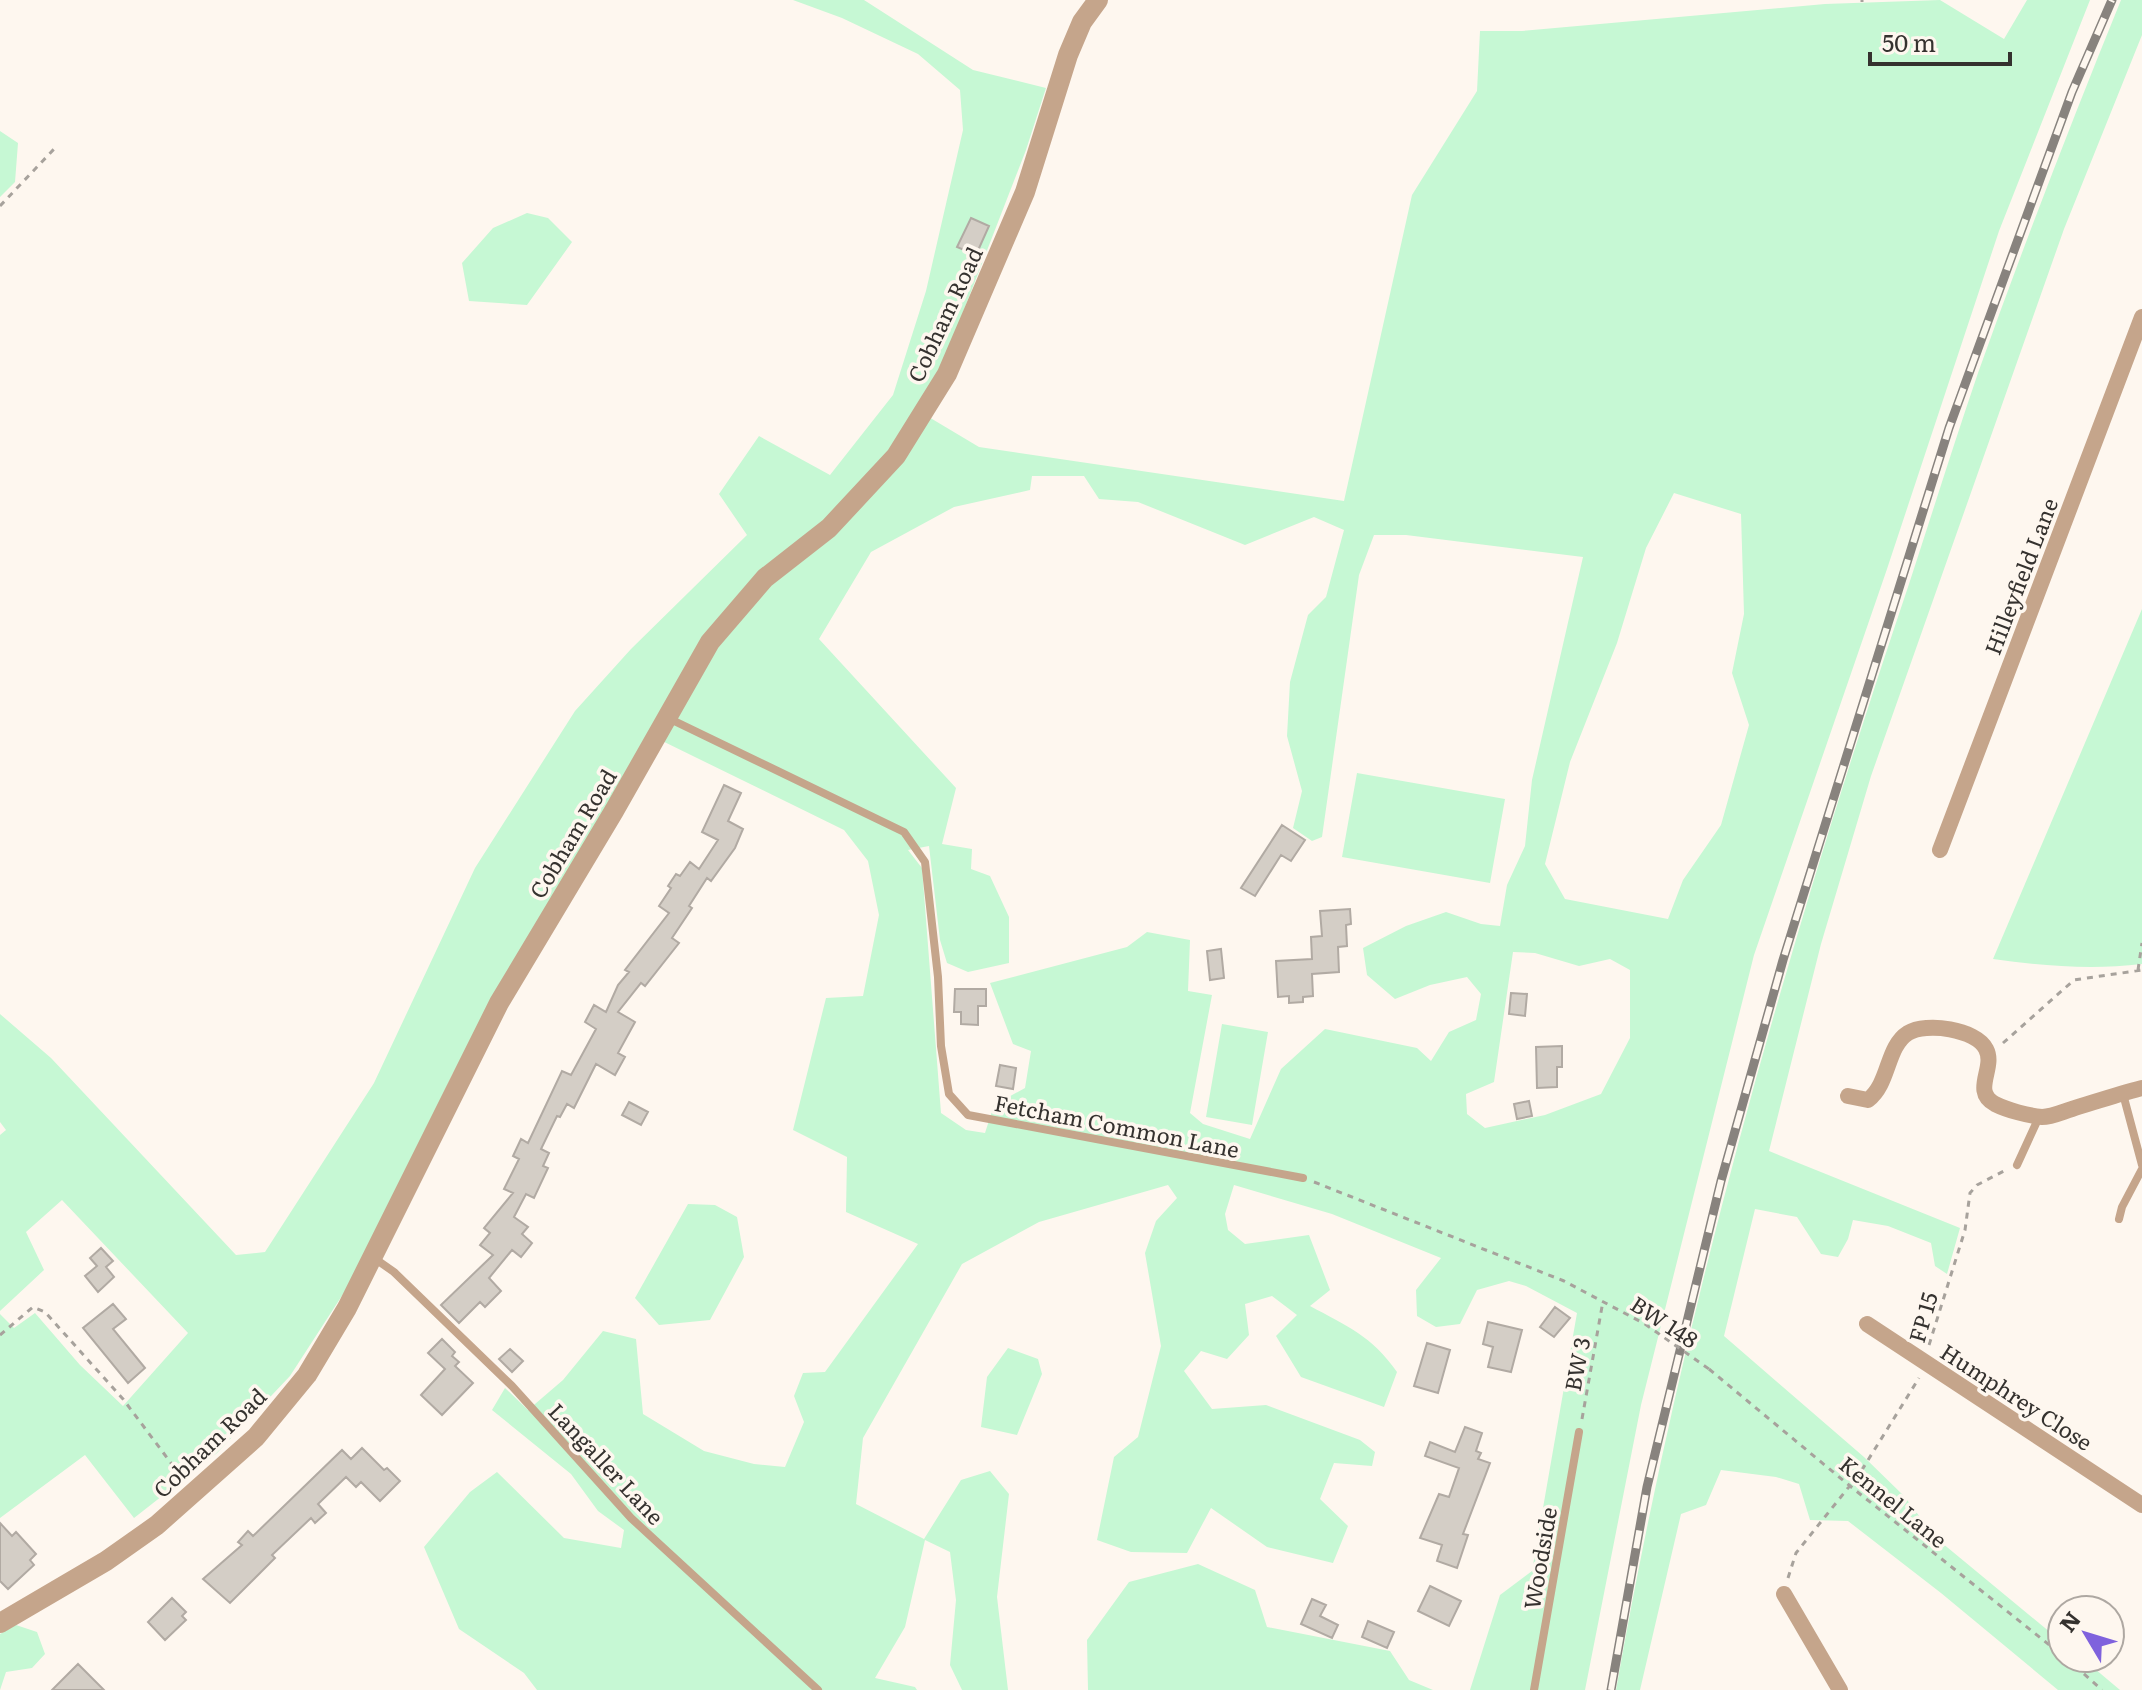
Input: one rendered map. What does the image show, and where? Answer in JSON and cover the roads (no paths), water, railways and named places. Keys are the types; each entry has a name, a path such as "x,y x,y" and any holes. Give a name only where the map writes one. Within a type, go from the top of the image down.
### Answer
{"street":[{"name":"Cobham Road","path":"0,1623 106,1561 157,1525 256,1437 307,1375 373,1258 499,1003 710,642 765,578 829,528 896,456 947,374 1025,192 1068,55 1082,22 1098,0"},
{"name":"Hilleyfield Lane","path":"1940,850 2142,317"},
{"path":"1848,1096 1868,1100 1876,1094 1897,1045 1906,1034 1918,1028 1943,1028 1979,1040 1986,1048 1989,1059 1983,1089 1987,1099 2039,1117 2142,1088"},
{"name":"Humphrey Close","path":"1867,1324 2142,1505"},
{"path":"1784,1594 1840,1690"}],"lane":[{"name":"Fetcham Common Lane","path":"667,718 904,832 925,862 938,977 941,1046 949,1094 968,1115 1303,1178"},
{"path":"2119,1219 2142,1167 2123,1094"},
{"path":"2017,1165 2039,1117"},
{"name":"Langaller Lane","path":"373,1258 394,1272 512,1386 631,1518 818,1690"},
{"name":"Woodside","path":"1534,1690 1579,1432"}],"railway":[{"path":"1611,1690 1647,1487 1721,1181 1783,960 1949,428 2072,92 2112,0"}]}
